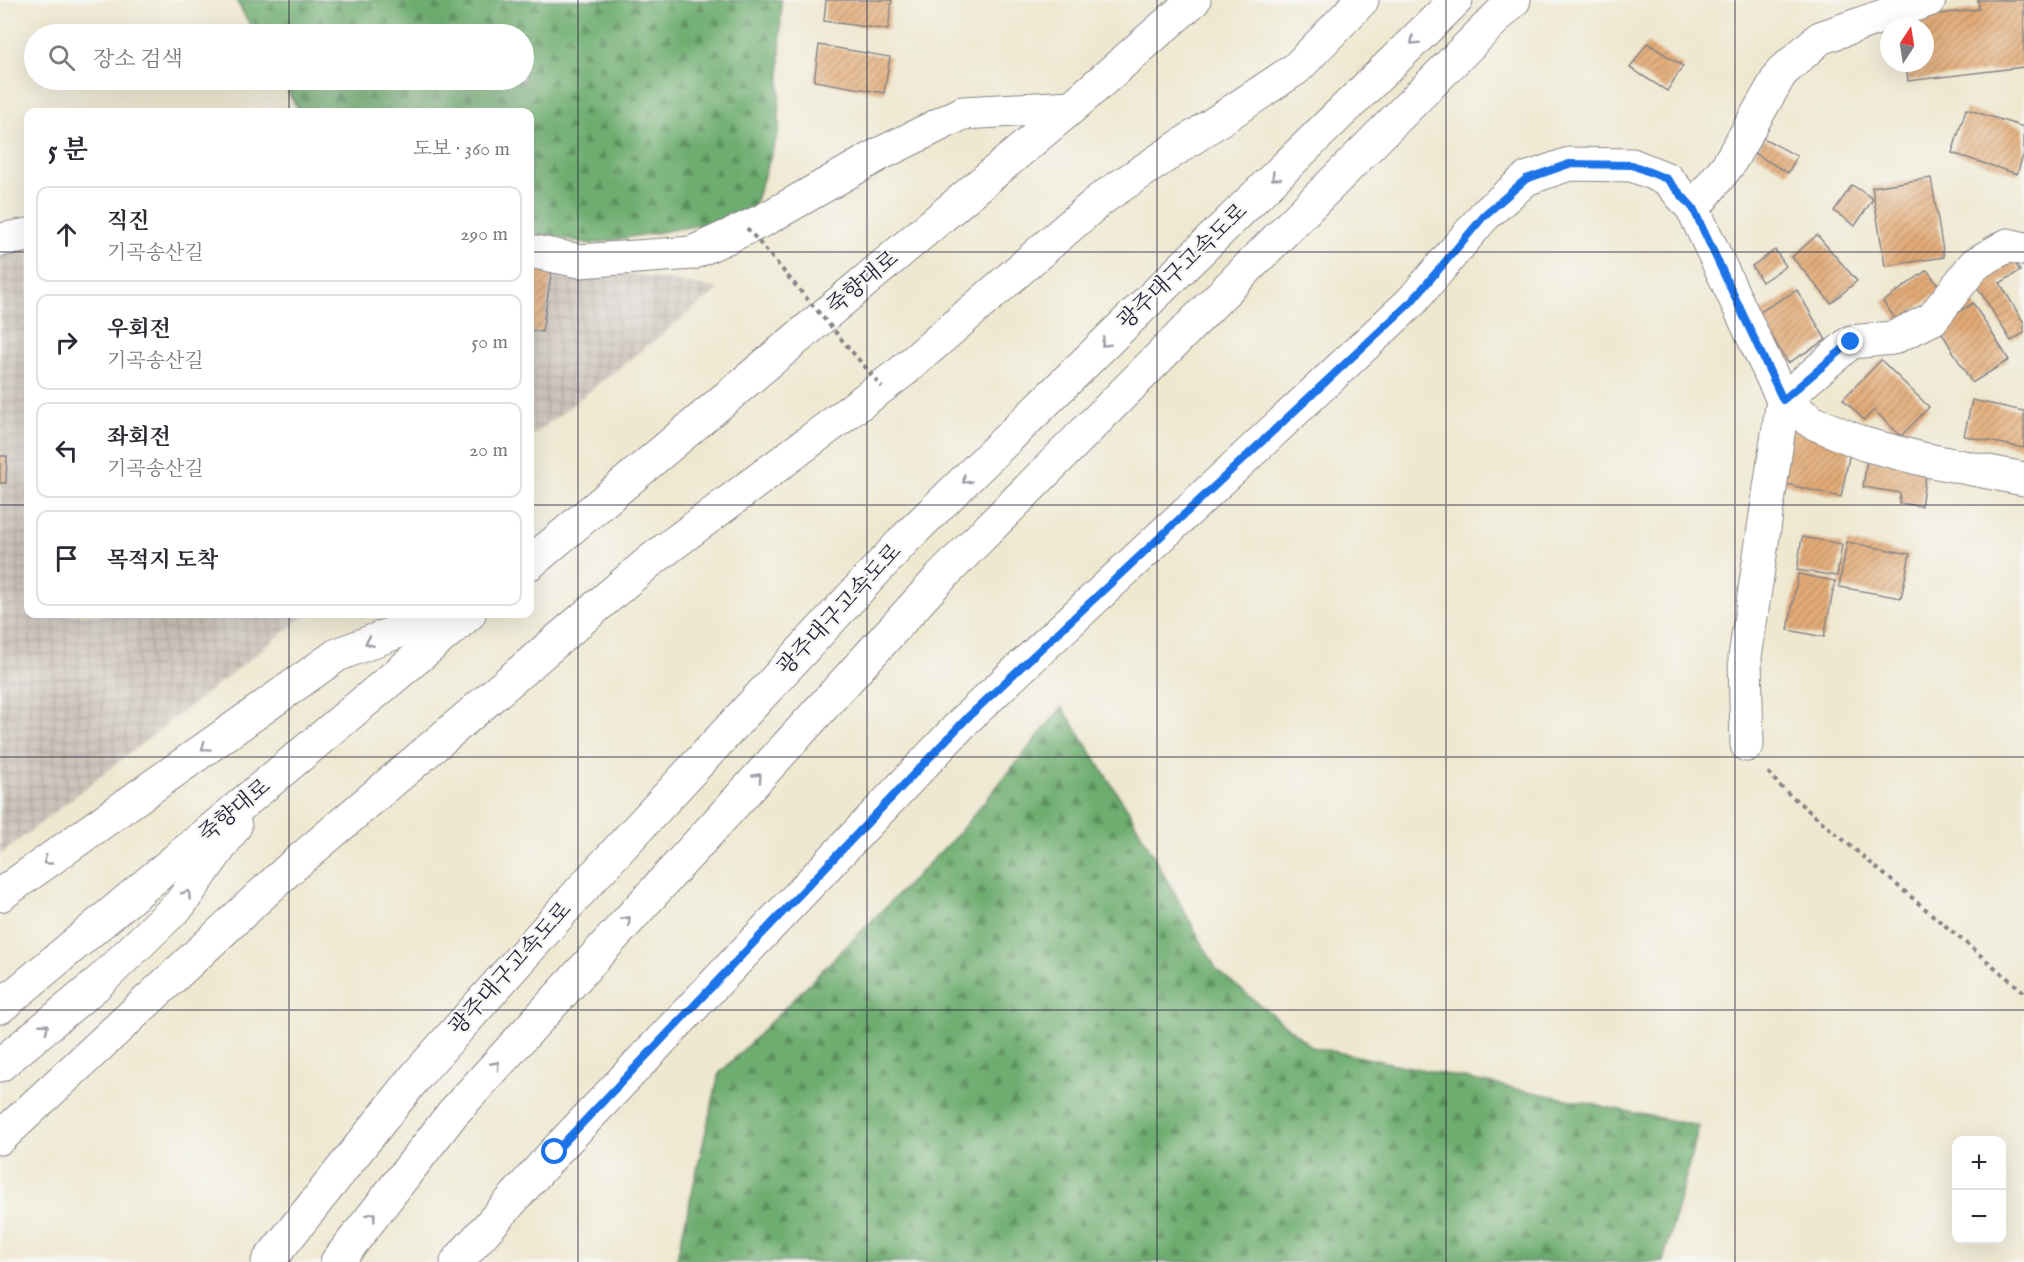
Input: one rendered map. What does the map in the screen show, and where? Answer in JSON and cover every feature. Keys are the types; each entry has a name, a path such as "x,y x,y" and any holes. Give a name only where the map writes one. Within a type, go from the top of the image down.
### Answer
{"main road":[{"name":"죽향대로","path":"534,560 1072,107 1194,0"},
{"path":"0,1138 287,872 649,562 882,387 1101,199 1297,68 1362,0"},
{"name":"광주대구고속도로","path":"268,1262 417,1075 583,888 905,539 1456,0"},
{"name":"광주대구고속도로","path":"336,1262 460,1105 938,580 1514,0"},
{"path":"1693,208 1728,165 1781,73 1820,38 1929,0"},
{"path":"534,252 579,261 692,253 747,228 880,154 963,113 1072,107"},
{"path":"457,1262 555,1152 968,717 1412,301 1484,216 1526,179 1569,164 1632,165 1667,179 1693,208 1783,400 1812,422 1864,444 1922,459 2024,479"},
{"path":"0,240 24,236"},
{"path":"1747,746 1745,657 1783,400 1851,342 1893,338 1932,319 1975,264 2008,245 2024,249"},
{"path":"0,895 336,654 432,618"},
{"name":"죽향대로","path":"0,1007 464,618"},
{"path":"0,1065 96,986 180,904 260,789"}],"path":[{"path":"747,228 882,387"},
{"path":"1747,746 1783,789 2024,992"}],"shaded area":[{"path":"24,249 24,618 302,618 0,855 0,253"},
{"path":"534,258 719,289 534,435"}],"green space":[{"path":"236,0 781,0 779,130 751,216 591,244 534,233 534,108 298,108 287,90 534,90 534,24 249,24"},
{"path":"1062,707 1128,810 1217,970 1312,1047 1699,1126 1663,1262 676,1262 719,1074 958,834"}],"building":[{"path":"826,0 892,0 888,30 824,21"},
{"path":"1978,0 2024,0 2024,67 1908,81 1907,72 1934,72 1934,18 1908,18 1979,9"},
{"path":"1647,43 1683,66 1667,91 1630,68"},
{"path":"819,45 890,57 884,93 814,81"},
{"path":"1966,109 2024,127 2024,153 2017,174 1952,153"},
{"path":"1763,138 1797,156 1788,173 1754,153"},
{"path":"1931,178 1944,257 1885,266 1872,187"},
{"path":"1852,185 1873,199 1855,226 1834,211"},
{"path":"1817,235 1857,281 1831,303 1792,257"},
{"path":"1775,250 1786,266 1762,282 1752,266"},
{"path":"2010,254 2020,271 2000,283 2024,323 2024,333 2011,341 1971,277"},
{"path":"534,266 552,269 542,332 534,331"},
{"path":"1927,270 1942,290 1898,322 1883,302"},
{"path":"1797,290 1826,340 1788,363 1758,313"},
{"path":"1973,303 2009,360 1972,383 1937,325"},
{"path":"1881,360 1929,407 1901,436 1874,410 1864,420 1843,399"},
{"path":"1972,400 2024,411 2024,448 1964,436"},
{"path":"1790,428 1851,447 1841,497 1782,483"},
{"path":"0,456 7,456 6,483 0,483"},
{"path":"1867,459 1927,468 1921,506 1899,503 1900,493 1863,487"},
{"path":"1802,537 1842,544 1837,576 1797,570"},
{"path":"1847,542 1910,554 1901,598 1839,587"},
{"path":"1798,574 1835,581 1824,637 1788,630"}],"route":[{"path":"555,1152 968,717 1412,301 1484,216 1526,179 1569,164 1632,165 1667,179 1693,208 1783,400 1851,342"}]}
